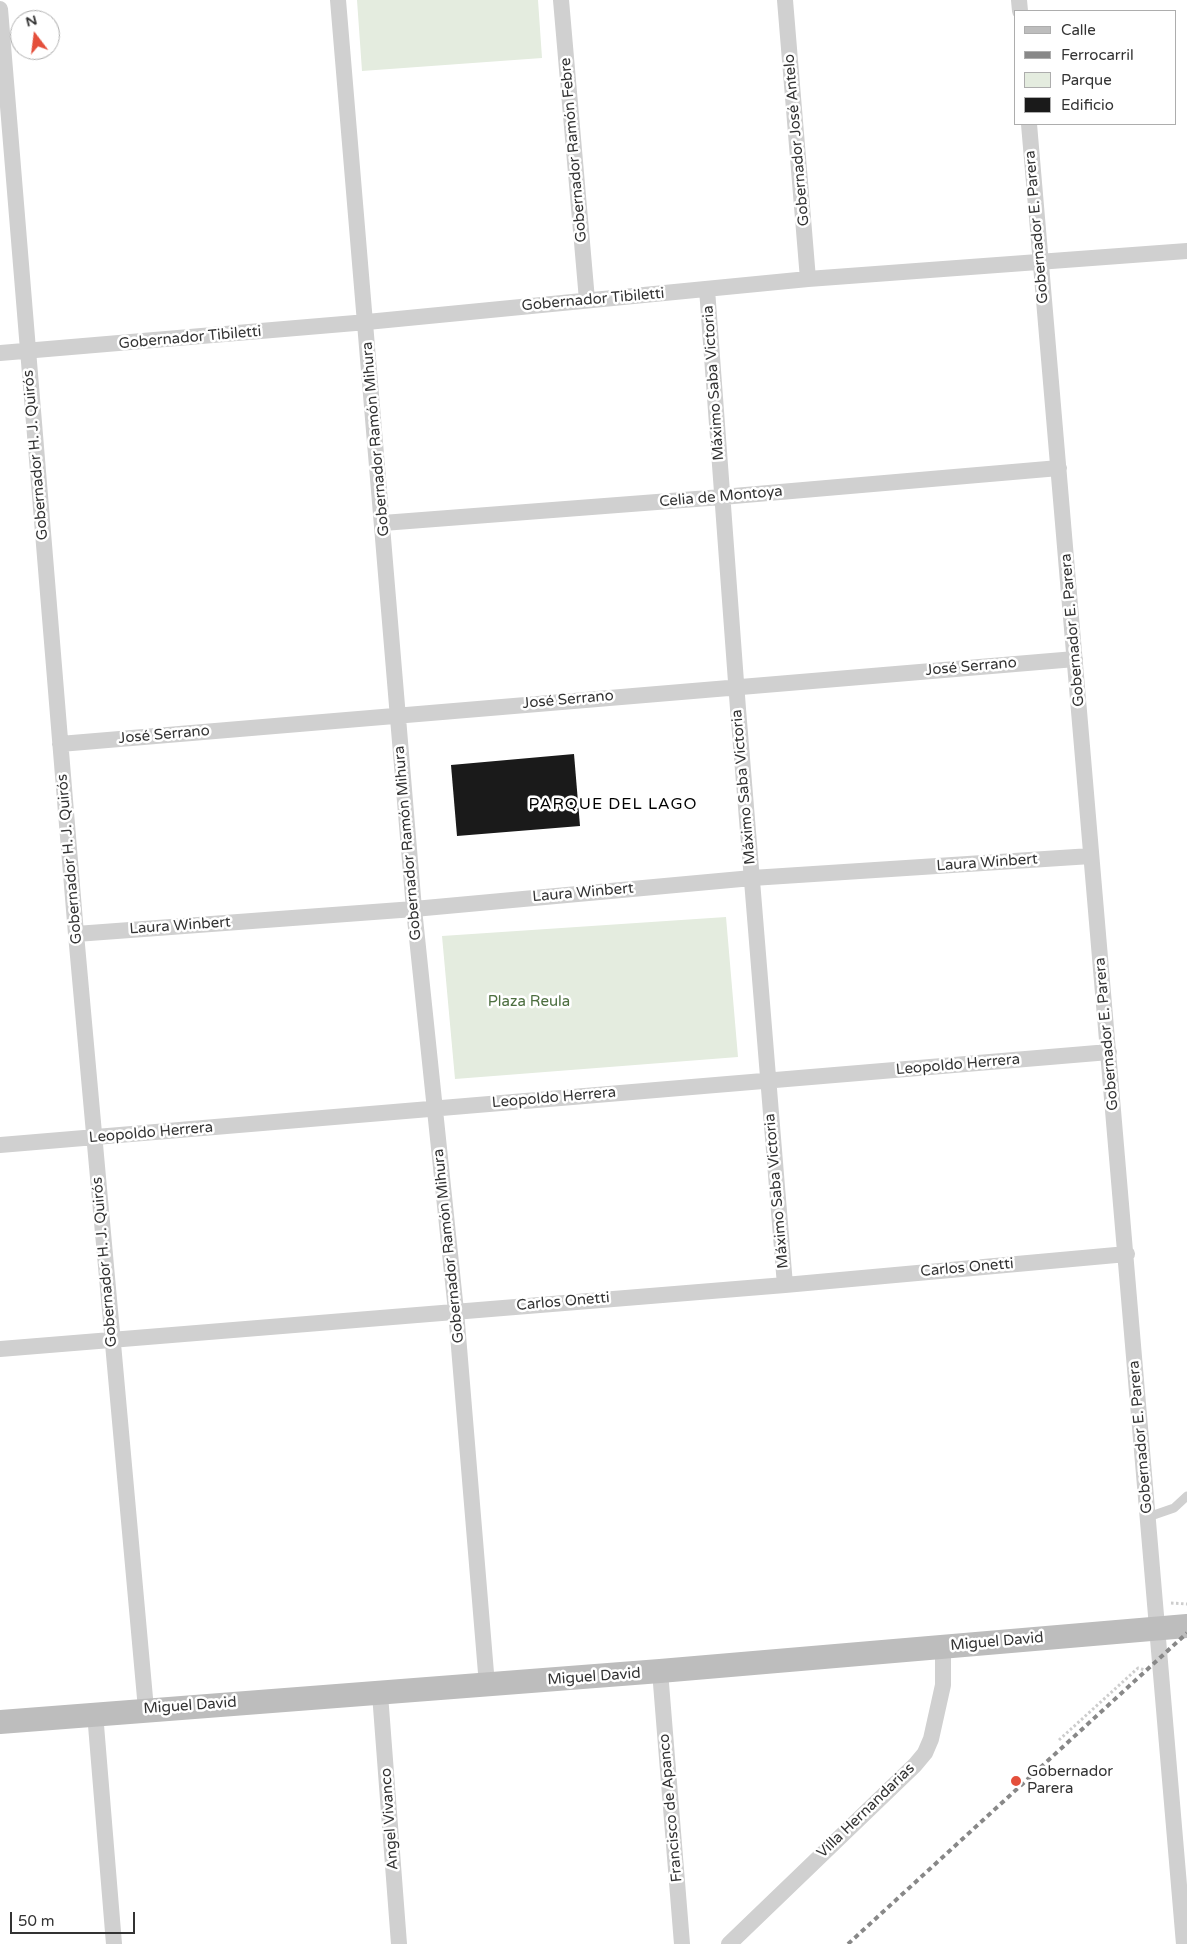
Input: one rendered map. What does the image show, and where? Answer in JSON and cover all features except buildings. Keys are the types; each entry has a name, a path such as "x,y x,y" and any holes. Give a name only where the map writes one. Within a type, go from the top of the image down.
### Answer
{"street":[{"name":"Gobernador Ramón Mihura","path":"338,0 414,909 456,1311 487,1685"},
{"name":"Gobernador Ramón Febre","path":"561,0 587,300"},
{"name":"Gobernador José Antelo","path":"785,0 808,280"},
{"name":"Gobernador H. J. Quirós","path":"0,9 76,934 146,1709"},
{"name":"Gobernador E. Parera","path":"1029,125 1127,1254 1156,1628 1184,1944"},
{"name":"Gobernador Tibiletti","path":"0,354 366,322 808,280 1187,251"},
{"name":"Máximo Saba Victoria","path":"707,289 736,686 785,1285"},
{"name":"Celia de Montoya","path":"383,523 722,497 1059,468"},
{"name":"José Serrano","path":"60,744 1075,659"},
{"name":"Laura Winbert","path":"76,934 414,909 752,878 1091,856"},
{"name":"Leopoldo Herrera","path":"0,1145 1109,1052"},
{"name":"Carlos Onetti","path":"0,1349 112,1338 785,1285 1127,1254"},
{"name":"Miguel David","path":"0,1722 146,1709 380,1694 1187,1626"},
{"name":"Villa Hernandarias","path":"729,1944 915,1766 931,1739 943,1685 943,1647"},
{"name":"Francisco de Apanco","path":"660,1671 682,1944"},
{"name":"Angel Vivanco","path":"380,1694 399,1944"},
{"path":"95,1713 114,1944"}],"lane":[{"path":"1148,1517 1174,1508 1187,1496"}],"path":[{"path":"1059,1740 1138,1668 1146,1671 1160,1670"}],"green space":[{"path":"357,0 538,0 542,58 362,71"},
{"name":"Plaza Reula","path":"726,917 738,1057 455,1079 442,936"}],"railway":[{"path":"848,1944 1187,1633"}],"place":[{"name":"Gobernador Parera","path":"1016,1781"}],"district":[{"name":"PARQUE DEL LAGO","path":"613,805"}]}
